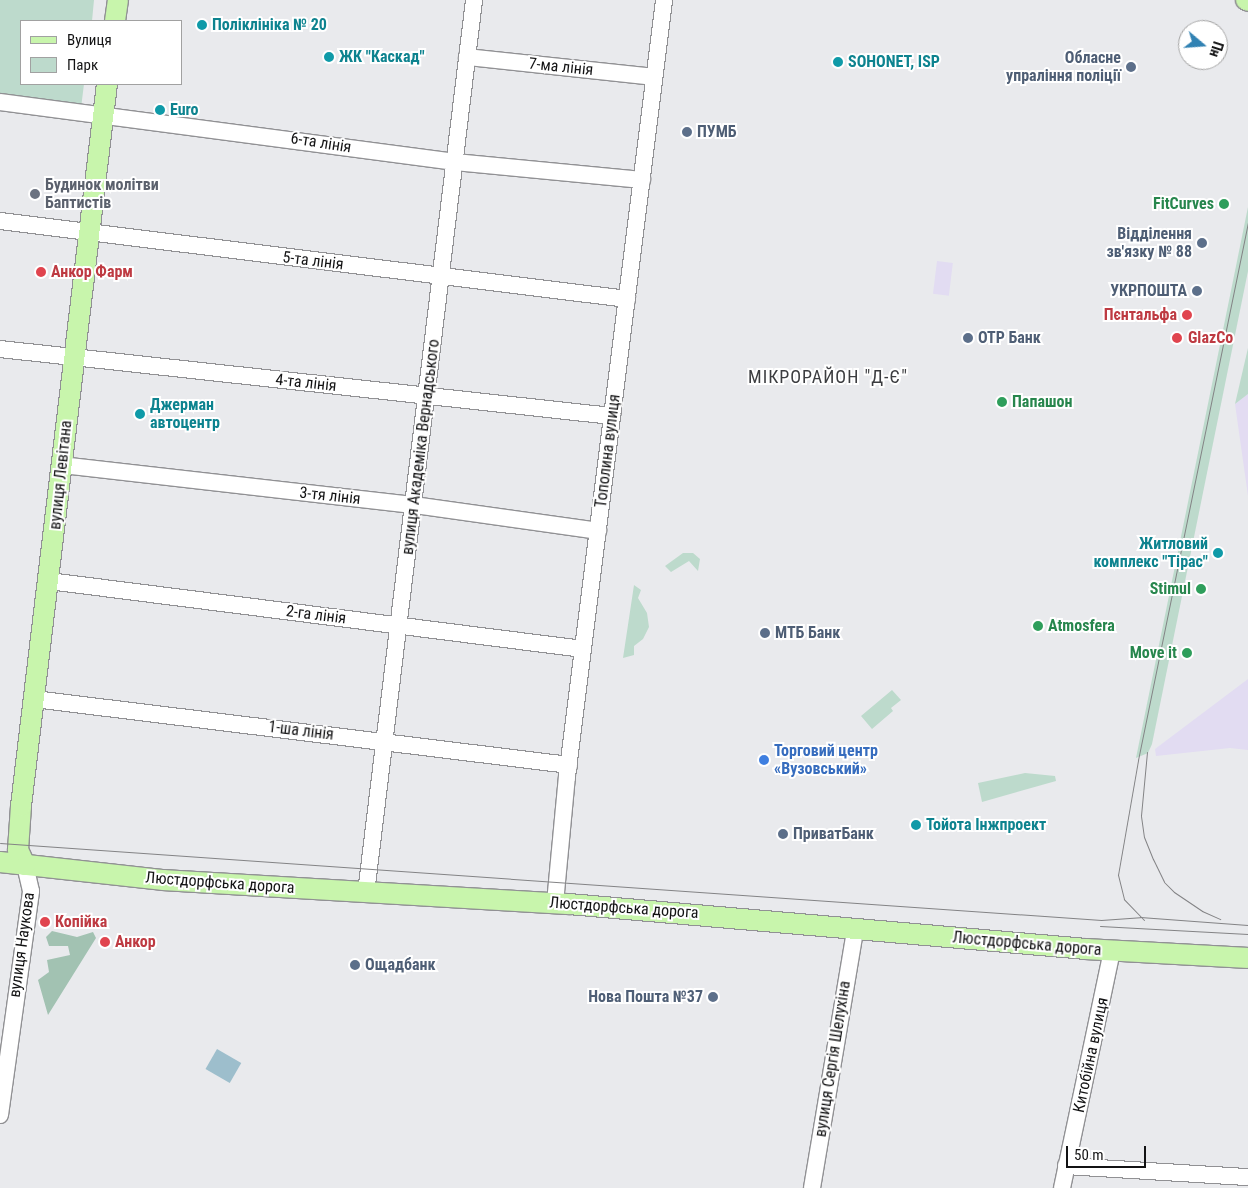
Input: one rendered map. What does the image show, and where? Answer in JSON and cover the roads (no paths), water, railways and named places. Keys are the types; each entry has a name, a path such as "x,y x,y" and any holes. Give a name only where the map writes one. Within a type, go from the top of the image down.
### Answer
{"main road":[{"path":"115,20 118,0"},
{"name":"вулиця Левітана","path":"25,865 18,850 73,359 107,85"},
{"name":"Люстдорфська дорога","path":"0,862 164,880 555,903 791,921 855,930 1112,951 1248,958"}],"street":[{"name":"вулиця Академіка Вернадського","path":"366,893 400,625 474,0"},
{"name":"Тополина вулиця","path":"555,903 583,649 664,0"},
{"name":"7-ма лінія","path":"468,57 654,77"},
{"name":"6-та лінія","path":"0,102 103,114 455,162 642,180"},
{"name":"5-та лінія","path":"0,221 627,299"},
{"name":"4-та лінія","path":"0,349 73,359 612,416"},
{"name":"3-тя лінія","path":"62,465 414,505 598,531"},
{"name":"2-га лінія","path":"49,581 583,649"},
{"name":"1-ша лінія","path":"34,699 569,765"},
{"name":"вулиця Наукова","path":"0,1115 31,891 25,865"},
{"name":"вулиця Сергія Шелухіна","path":"812,1188 855,930"},
{"name":"Китобійна вулиця","path":"1062,1188 1112,951"},
{"path":"1066,1166 1248,1177"}],"water":[{"path":"217,1049 241,1063 230,1083 206,1069"}],"tram line":[{"path":"1144,920 1124,899 1118,875 1138,760 1248,222"},
{"path":"1147,752 1141,816 1144,837 1153,859 1164,882 1174,892 1202,911 1220,919"},
{"path":"0,843 1101,920 1140,917 1248,925"},
{"path":"1100,926 1248,934"}],"place":[{"name":"Поліклініка № 20","path":"202,25"},
{"name":"ЖК \"Каскад\"","path":"329,57"},
{"name":"SOHONET, ISP","path":"838,62"},
{"name":"Обласне упраління поліції","path":"1131,67"},
{"name":"Euro","path":"160,110"},
{"name":"ПУМБ","path":"687,132"},
{"name":"Будинок молітви Баптистів","path":"35,194"},
{"name":"FitCurves","path":"1224,204"},
{"name":"Відділення зв'язку № 88","path":"1202,243"},
{"name":"Анкор Фарм","path":"41,272"},
{"name":"УКРПОШТА","path":"1197,291"},
{"name":"Пєнтальфа","path":"1187,315"},
{"name":"OTP Банк","path":"968,338"},
{"name":"GlazCo","path":"1177,338"},
{"name":"Папашон","path":"1002,402"},
{"name":"Джерман автоцентр","path":"140,414"},
{"name":"Житловий комплекс \"Тірас\"","path":"1218,553"},
{"name":"Stimul","path":"1201,589"},
{"name":"Atmosfera","path":"1038,626"},
{"name":"МТБ Банк","path":"765,633"},
{"name":"Move it","path":"1187,653"},
{"name":"Торговий центр «Вузовський»","path":"764,760"},
{"name":"Тойота Інжпроект","path":"916,825"},
{"name":"ПриватБанк","path":"783,834"},
{"name":"Копійка","path":"45,922"},
{"name":"Анкор","path":"105,942"},
{"name":"Ощадбанк","path":"355,965"},
{"name":"Нова Пошта №37","path":"713,997"}],"district":[{"name":"МІКРОРАЙОН \"Д-Є\"","path":"828,377"}]}
